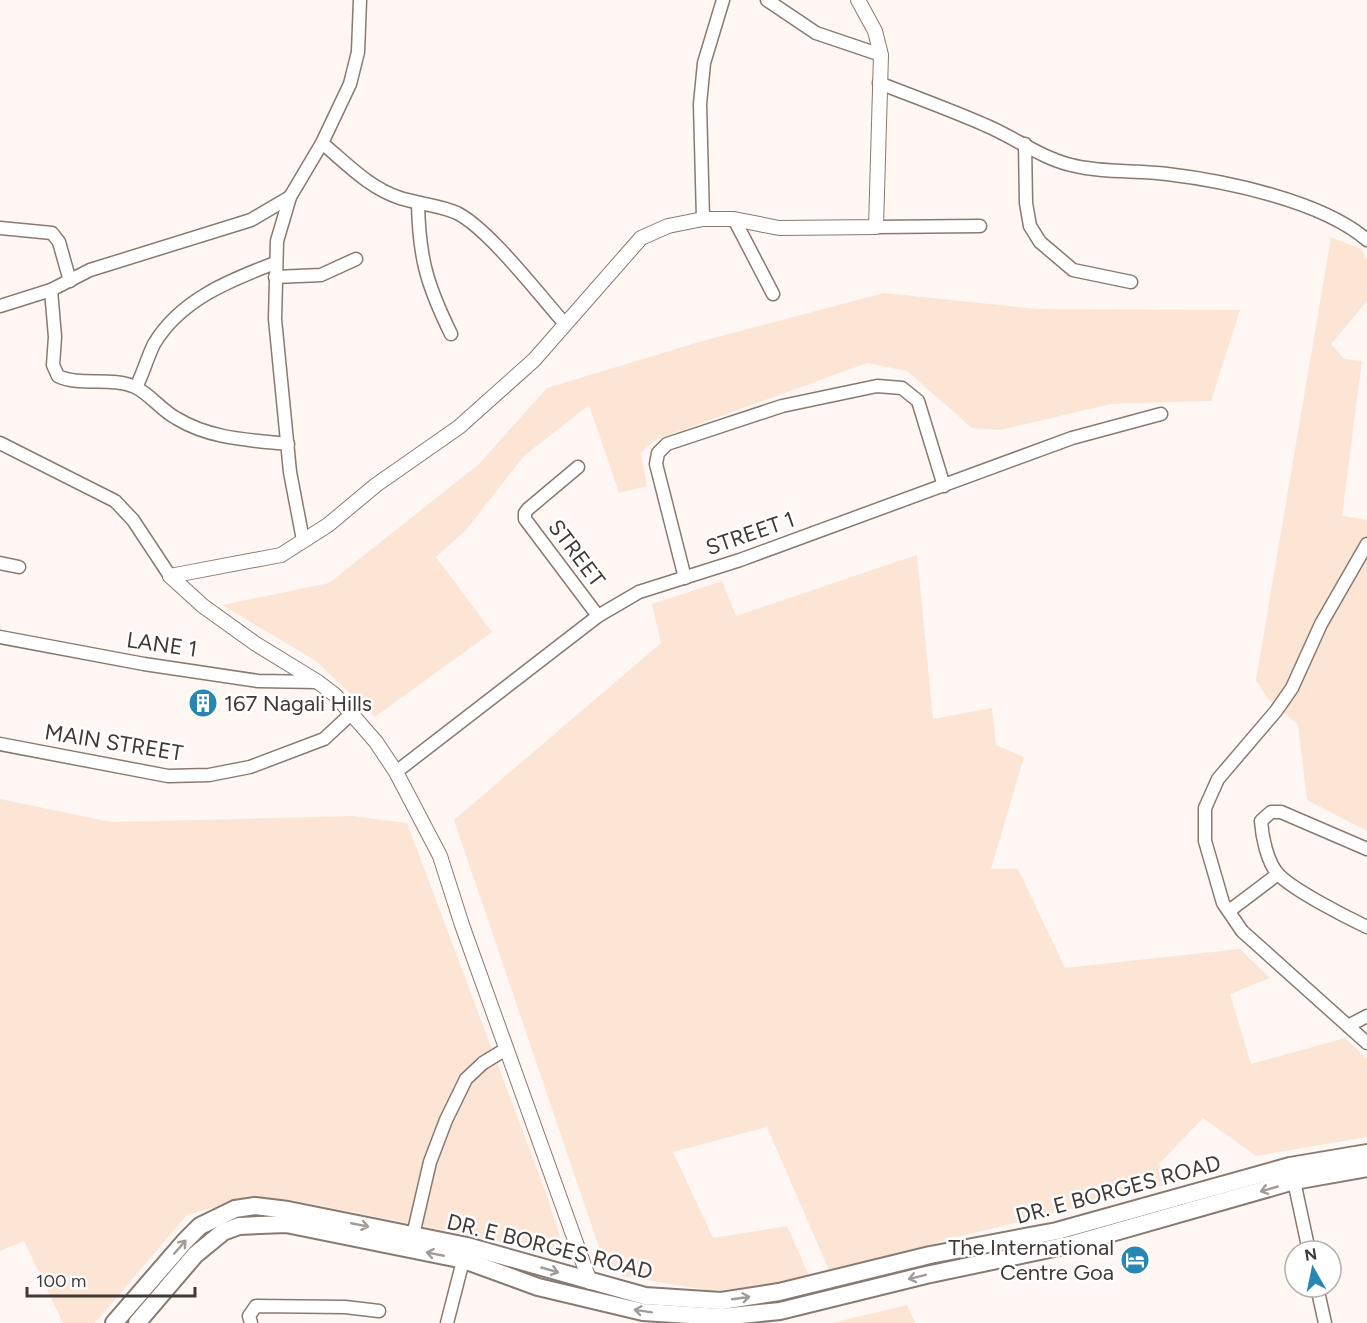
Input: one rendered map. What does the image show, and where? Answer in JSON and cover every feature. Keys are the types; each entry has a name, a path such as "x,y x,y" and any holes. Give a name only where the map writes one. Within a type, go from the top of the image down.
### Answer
{"main road":[{"name":"DR. E BORGES ROAD","path":"137,1323 195,1255 223,1232 239,1226 286,1224 465,1253 645,1296 721,1301 779,1292 930,1255 1057,1231 1290,1166 1367,1152"},
{"name":"DR. E BORGES ROAD","path":"114,1323 193,1234 216,1216 235,1209 255,1206 288,1210 413,1235 465,1253 538,1287 643,1312 721,1317 780,1311 926,1275 1072,1244 1294,1181 1367,1168"}],"street":[{"path":"303,540 288,444 274,319 277,241 290,197 322,143 350,84 358,52 360,0"},
{"path":"703,219 700,104 704,63 723,0"},
{"path":"767,0 816,33 881,55"},
{"path":"858,0 874,30 881,55 876,227"},
{"path":"879,83 985,124 1045,156 1072,166 1167,174 1224,183 1274,196 1348,224 1367,240"},
{"path":"322,143 372,185 398,198 457,213 478,229 565,324"},
{"path":"1024,144 1026,203 1030,226 1040,242 1073,270 1131,282"},
{"path":"0,306 51,290 90,270 251,220 290,197"},
{"path":"418,203 422,264 430,290 450,334"},
{"path":"170,576 281,555 303,540 459,427 534,360 641,238 668,226 703,219 734,219 779,228 980,226"},
{"path":"734,219 773,294"},
{"path":"0,228 52,233 59,242 70,281"},
{"path":"275,277 321,275 339,269 356,259"},
{"path":"136,387 154,345 171,322 203,296 238,277 275,262"},
{"path":"51,290 55,337 53,365 57,376 66,380 123,383 136,387 177,419 200,430 232,439 288,444"},
{"path":"684,578 656,464 658,453 667,444 782,406 877,386 902,388 918,401 944,486"},
{"name":"STREET 1","path":"396,772 598,616 639,592 944,486 1072,438 1161,414"},
{"path":"0,443 115,501 133,520 170,576 202,606 256,644 318,681 376,742 396,772 440,856 506,1049 590,1282"},
{"name":"STREET","path":"578,467 528,509 525,519 598,616"},
{"path":"1367,544 1321,624 1292,688 1276,711 1218,779 1206,808 1205,842 1223,903 1242,931 1367,1043"},
{"path":"0,563 19,567"},
{"name":"LANE 1","path":"0,637 144,664 258,681 318,681"},
{"name":"MAIN STREET","path":"0,744 168,776 209,775 250,767 324,739 351,714"},
{"path":"1367,849 1281,812 1271,812 1261,821 1272,864 1278,874 1340,914 1367,927"},
{"path":"1229,912 1278,874"},
{"path":"1348,1026 1367,1016"},
{"path":"413,1235 430,1162 446,1120 466,1079 483,1063 506,1049"},
{"path":"1294,1181 1307,1239"},
{"path":"447,1323 465,1253"},
{"path":"1320,1299 1325,1323"},
{"path":"251,1323 249,1316 256,1306 345,1307 379,1311"}],"shaded area":[{"path":"1331,237 1361,249 1367,260 1367,301 1331,344 1344,359 1362,361 1342,516 1367,520 1367,831 1307,800 1298,725 1268,699 1256,680"},
{"path":"884,293 1037,309 1240,310 1211,401 1111,404 1000,430 972,428 907,371 867,363 655,440 641,453 647,486 619,493 589,405 524,456 466,530 436,557 492,632 375,717 316,661 222,605 329,583 479,464 547,388 699,342"},
{"path":"917,555 933,719 992,708 996,745 1024,757 991,869 1018,869 1065,968 1240,949 1270,978 1230,994 1251,1064 1345,1038 1367,1059 1367,1137 1256,1156 1203,1118 1159,1164 1168,1184 829,1270 767,1127 673,1152 713,1238 787,1226 811,1280 713,1291 622,1276 603,1259 454,820 661,643 652,604 722,581 736,616"},
{"path":"0,799 111,822 352,816 407,823 546,1193 566,1255 292,1200 242,1199 187,1215 95,1323 63,1323 24,1241 0,1251"},
{"path":"907,1305 915,1323 832,1323"}],"place":[{"name":"167 Nagali Hills","path":"203,703"},
{"name":"The International Centre Goa","path":"1135,1260"}]}
